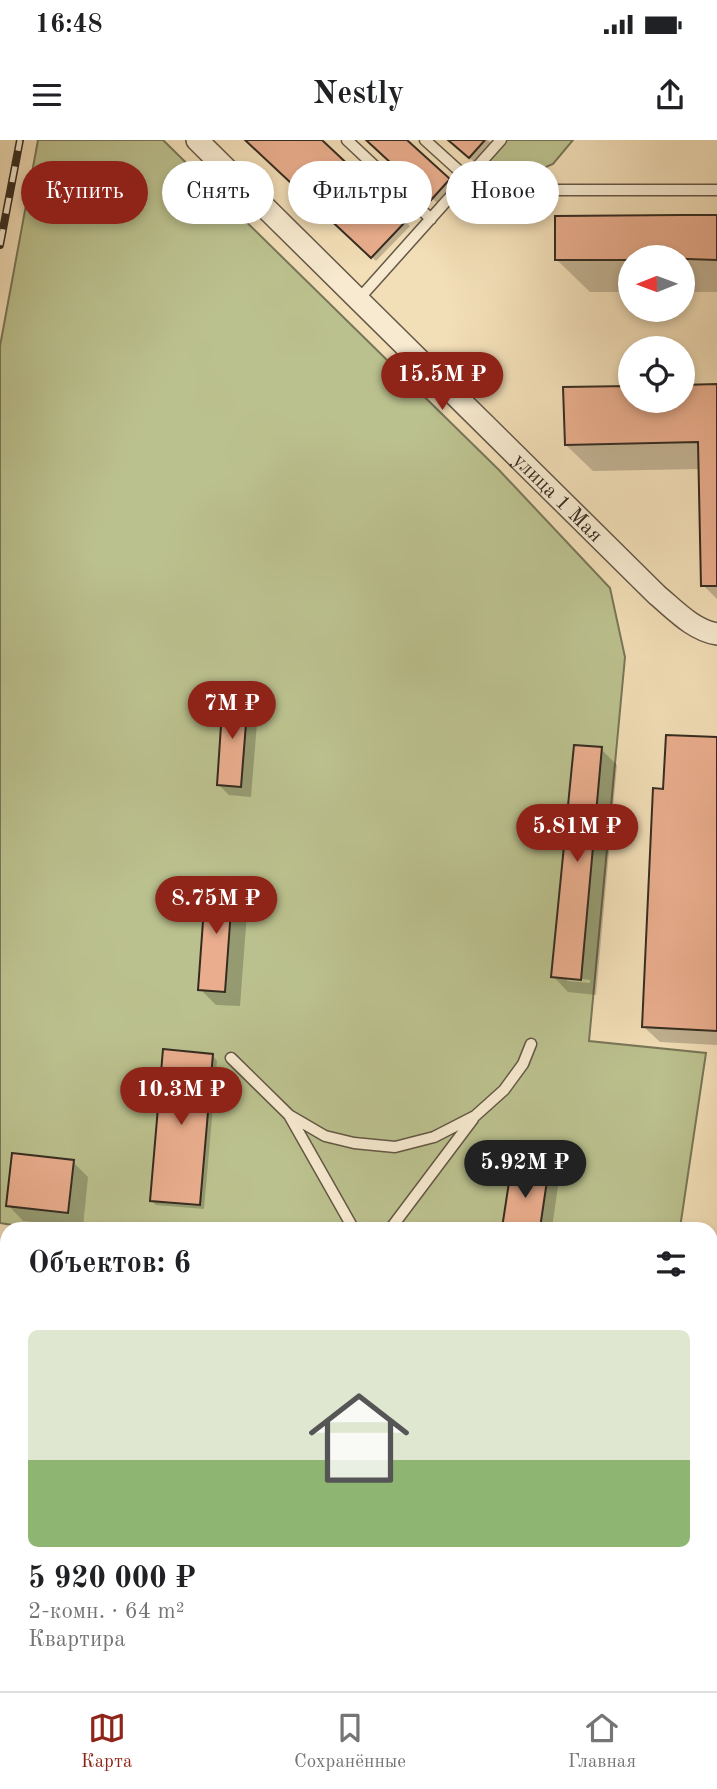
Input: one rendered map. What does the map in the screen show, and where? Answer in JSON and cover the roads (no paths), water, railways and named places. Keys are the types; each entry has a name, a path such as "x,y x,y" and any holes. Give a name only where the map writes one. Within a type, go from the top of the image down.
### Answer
{"street":[{"name":"улица 1 Мая","path":"197,140 657,596 687,620 707,632 717,634"}],"lane":[{"path":"347,140 369,161"},
{"path":"425,140 448,161"},
{"path":"482,161 501,140"},
{"path":"559,190 717,190"},
{"path":"432,218 446,202"},
{"path":"358,300 426,224"},
{"path":"396,1222 475,1116 505,1090 523,1064 531,1044"},
{"path":"231,1058 289,1115 324,1136 354,1143 395,1147 434,1137 475,1116"},
{"path":"289,1115 350,1222"}],"railway":[{"path":"0,245 20,140"}]}
